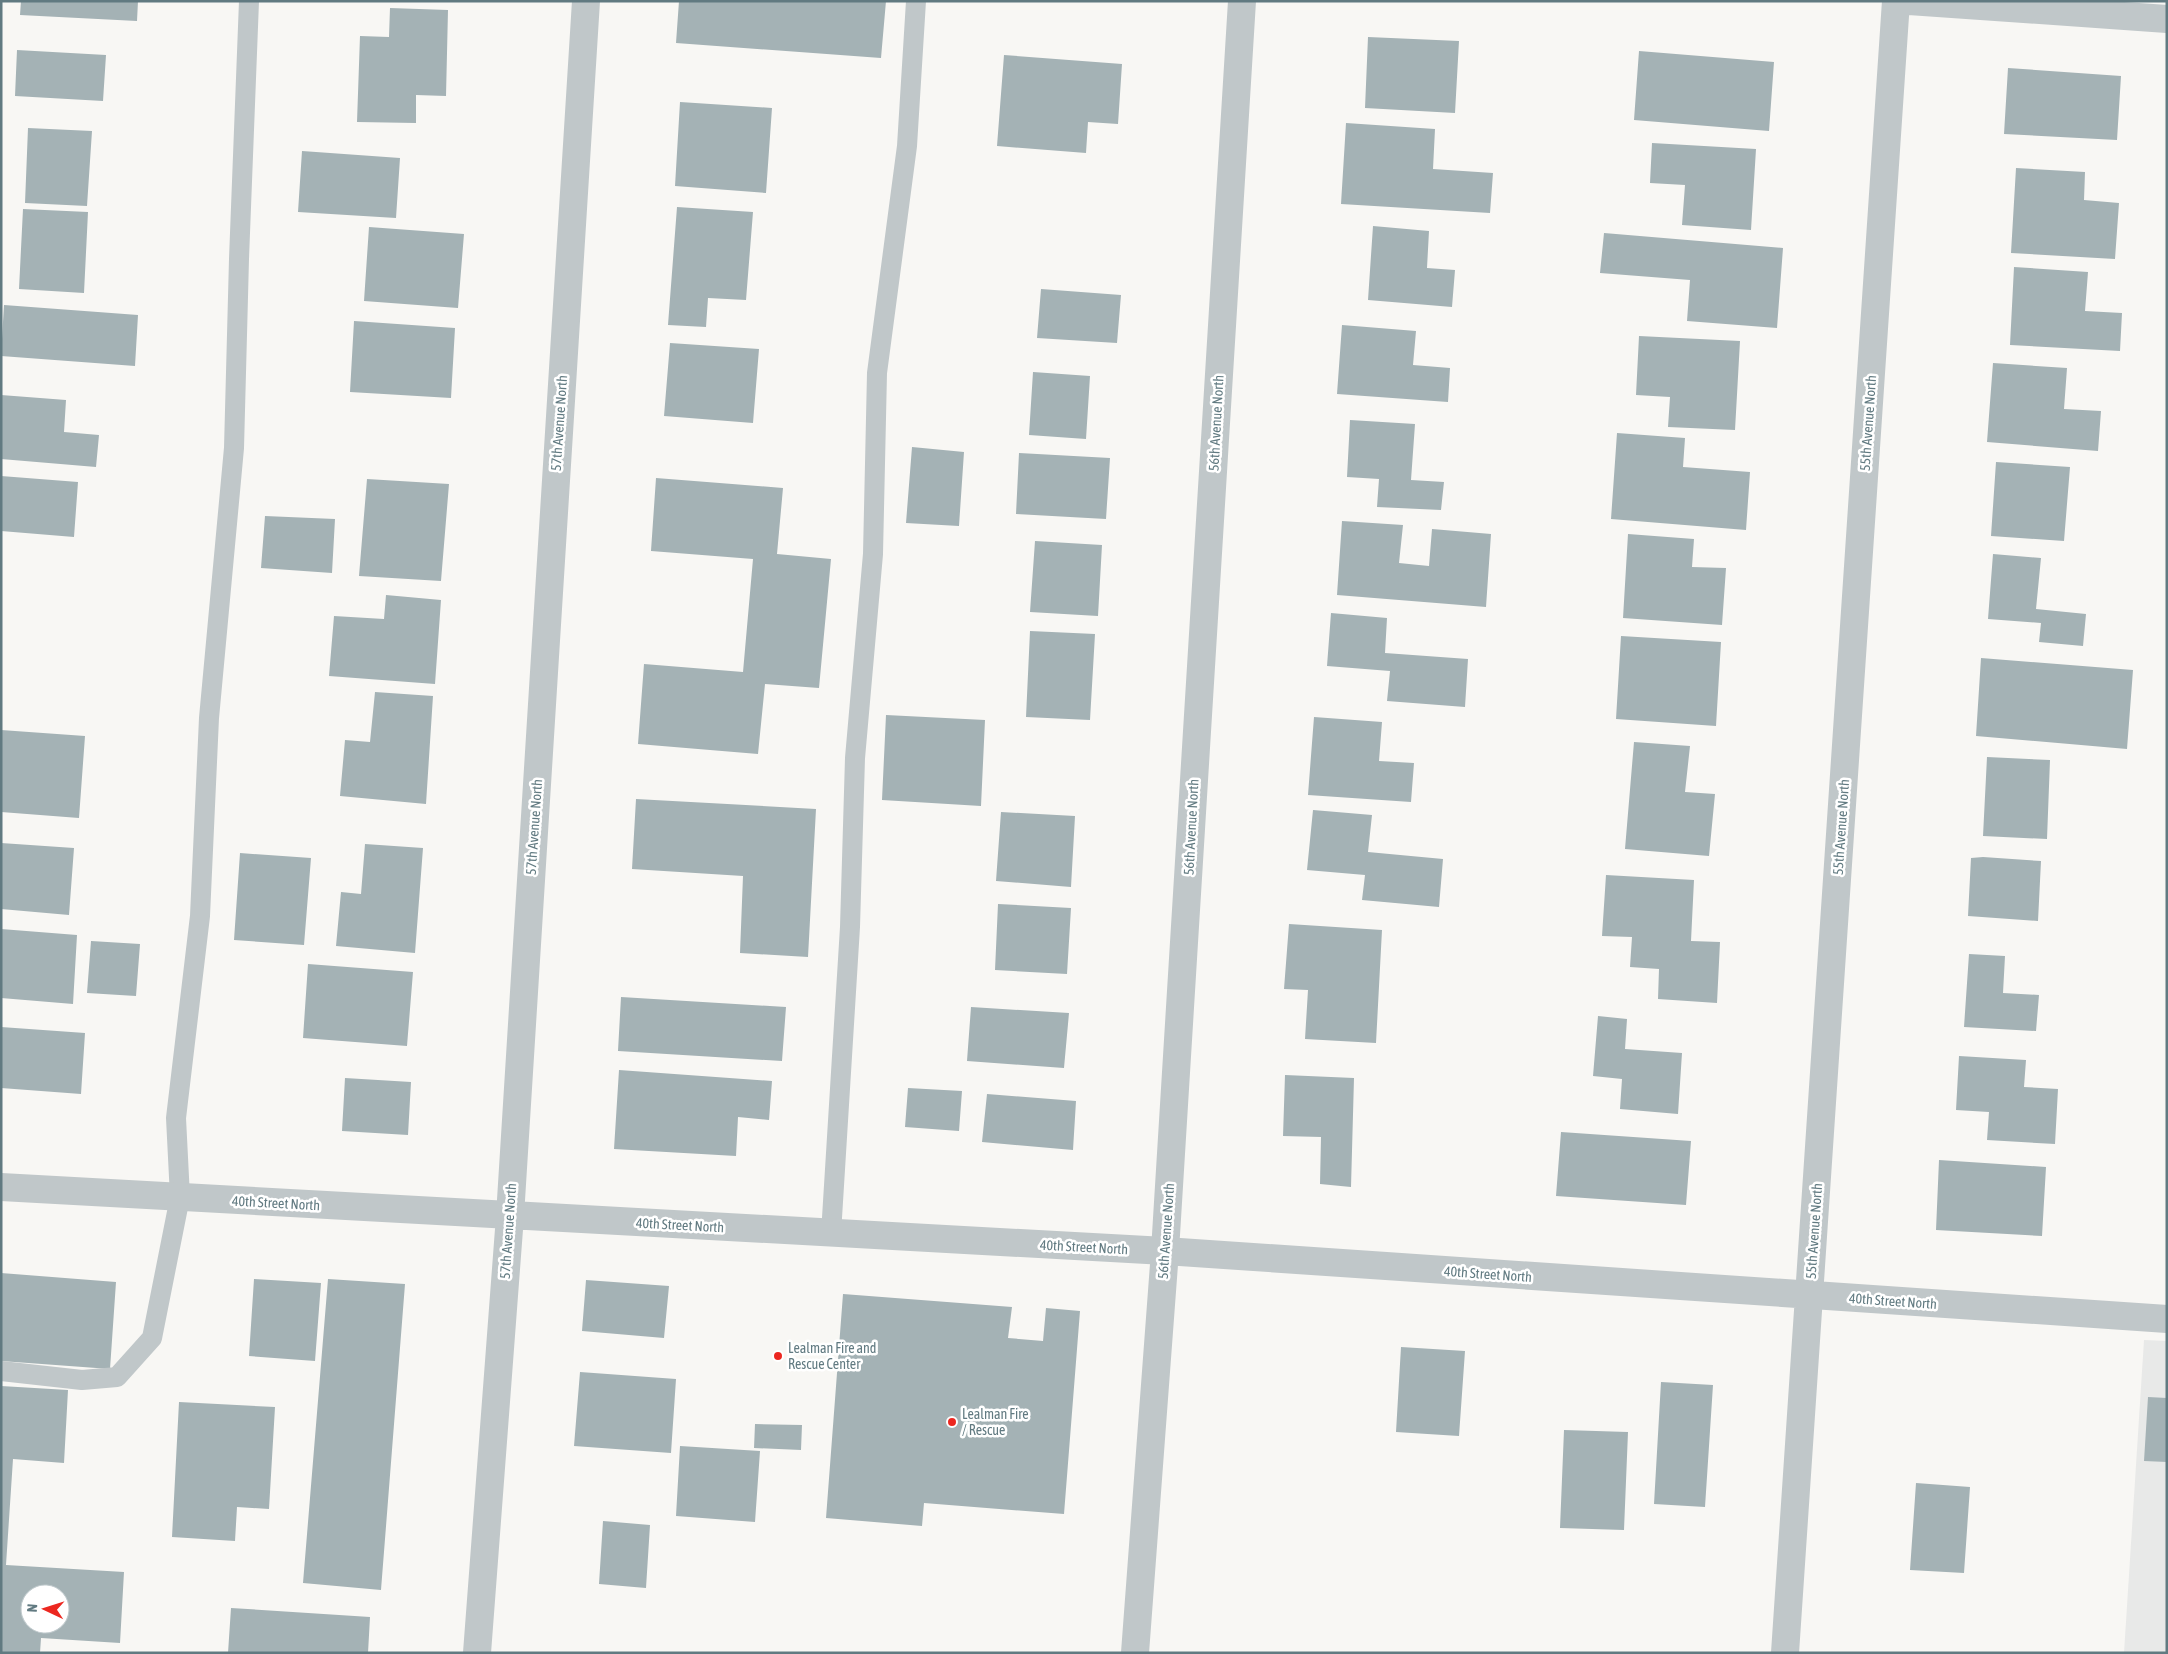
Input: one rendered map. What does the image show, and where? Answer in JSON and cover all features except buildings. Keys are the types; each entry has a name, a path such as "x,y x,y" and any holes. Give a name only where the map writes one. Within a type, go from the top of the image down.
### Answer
{"street":[{"name":"57th Avenue North","path":"477,1653 510,1216 586,1"},
{"name":"56th Avenue North","path":"1135,1653 1165,1251 1242,1"},
{"name":"55th Avenue North","path":"1785,1653 1896,1"},
{"path":"1910,1 2167,19"},
{"name":"40th Street North","path":"1,1187 1165,1251 2167,1319"}],"lane":[{"path":"1,1370 82,1380 117,1377 152,1338 180,1197 176,1118 200,916 209,718 234,448 249,1"},
{"path":"831,1234 850,927 855,758 874,554 877,373 907,146 916,1"}],"shaded area":[{"path":"2144,1340 2167,1341 2167,1653 2124,1653"}],"place":[{"name":"Lealman Fire and Rescue Center","path":"778,1356"},
{"name":"Lealman Fire / Rescue","path":"952,1422"}]}
